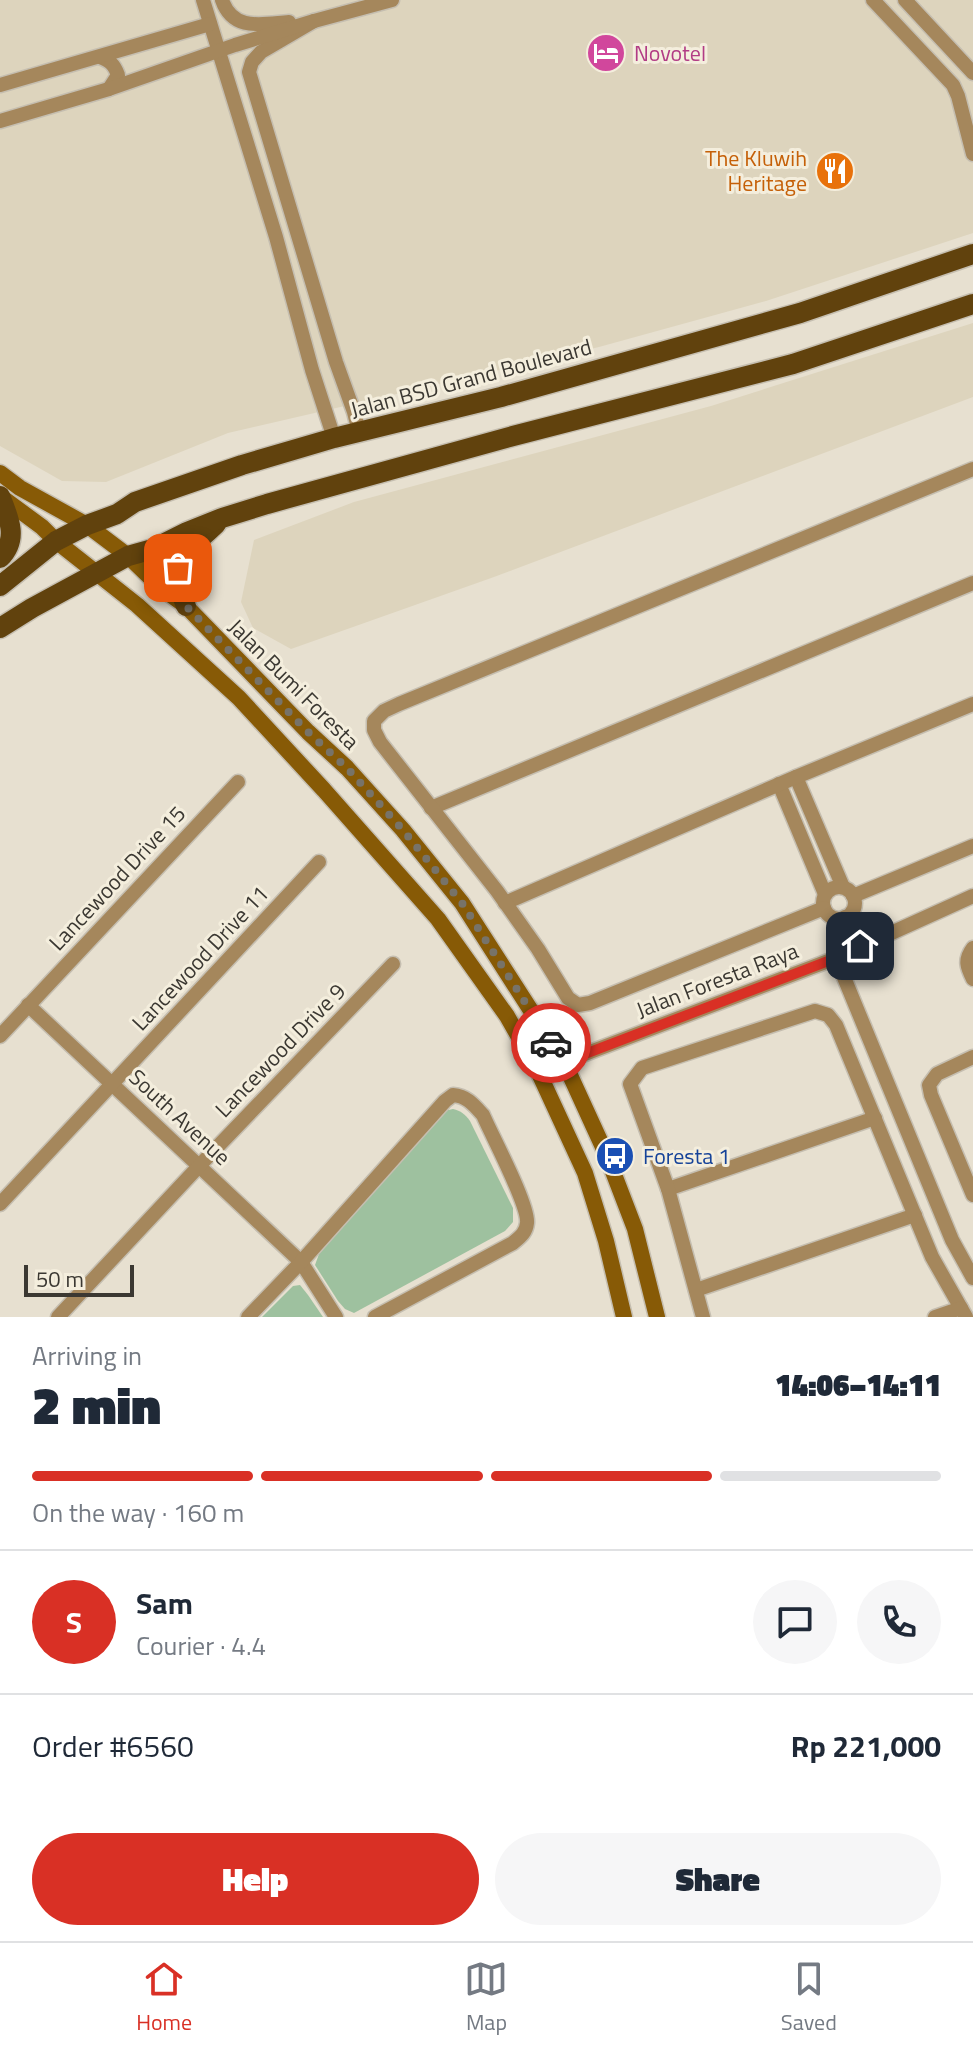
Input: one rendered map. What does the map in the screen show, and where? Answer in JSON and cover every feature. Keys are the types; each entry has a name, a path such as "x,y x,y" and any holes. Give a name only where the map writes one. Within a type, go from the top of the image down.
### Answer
{"main road":[{"name":"Jalan BSD Grand Boulevard","path":"0,586 56,541 87,525 117,514 135,502 242,465 334,438 501,397 800,313 973,254"},
{"path":"0,628 128,556 153,549 222,518 513,436 793,364 973,304"},
{"name":"Jalan Bumi Foresta","path":"0,473 20,488 87,525 186,606 347,768 403,830 462,903 564,1062 607,1156 635,1229 657,1317"},
{"path":"0,496 137,605 239,698 438,919 507,1016 537,1069 585,1173 606,1241 624,1317"},
{"path":"0,496 12,530 7,551 0,558"},
{"path":"186,606 178,588 178,568 188,551 222,518"}],"street":[{"path":"203,0 334,438"},
{"path":"222,0 234,19 249,24 314,21"},
{"path":"0,121 109,89 219,50 392,0"},
{"path":"873,0 953,85 973,154"},
{"path":"905,0 973,73"},
{"path":"314,21 261,52 252,62 249,72 359,432"},
{"path":"0,85 210,24"},
{"path":"100,57 110,61 118,75 109,89"},
{"path":"312,370 325,376 331,373 336,362"},
{"path":"973,469 384,711 374,721 374,730 380,742 505,903 568,998 578,1005 590,1003 824,901 836,887 848,892 973,846"},
{"path":"431,808 973,583"},
{"path":"505,903 973,704"},
{"path":"779,784 826,912 835,918 845,917 853,908 848,892 796,777"},
{"name":"Lancewood Drive 15","path":"0,1036 238,782"},
{"name":"Lancewood Drive 11","path":"0,1204 319,862"},
{"name":"Jalan Foresta Raya","path":"564,1062 836,958 973,896"},
{"path":"845,917 860,946"},
{"path":"973,948 967,965 973,979"},
{"path":"836,958 952,1240 973,1278"},
{"name":"Lancewood Drive 9","path":"58,1317 393,964"},
{"name":"South Avenue","path":"28,1005 301,1262 336,1317"},
{"path":"703,1317 668,1189 630,1084 642,1068 815,1011 828,1015 836,1025 932,1257 963,1313 935,1317"},
{"path":"973,1057 937,1074 929,1085 931,1095 966,1161 973,1195"},
{"path":"248,1317 445,1101 453,1095 462,1096 483,1115 527,1212 524,1233 513,1243 375,1317"},
{"path":"668,1189 875,1118"},
{"path":"696,1290 915,1215"}],"shaded area":[{"path":"0,0 973,0 973,233 766,301 599,347 228,433 106,482 62,481 0,446"},
{"path":"973,323 973,397 494,577 291,649 253,628 241,602 254,540 354,502 711,406"}],"green space":[{"path":"453,1109 463,1113 470,1121 513,1208 513,1222 505,1231 354,1313 345,1309 315,1265 319,1254 444,1111"},
{"path":"300,1285 323,1317 262,1317 293,1286"}],"way so far":[{"path":"178,568 178,588 186,606 347,768 403,830 462,903 551,1043"}],"place":[{"name":"Novotel","path":"606,53"},
{"name":"The Kluwih Heritage","path":"835,171"},
{"name":"Foresta 1","path":"615,1156"}],"route":[{"path":"551,1043 564,1062 836,958 860,946"}]}
